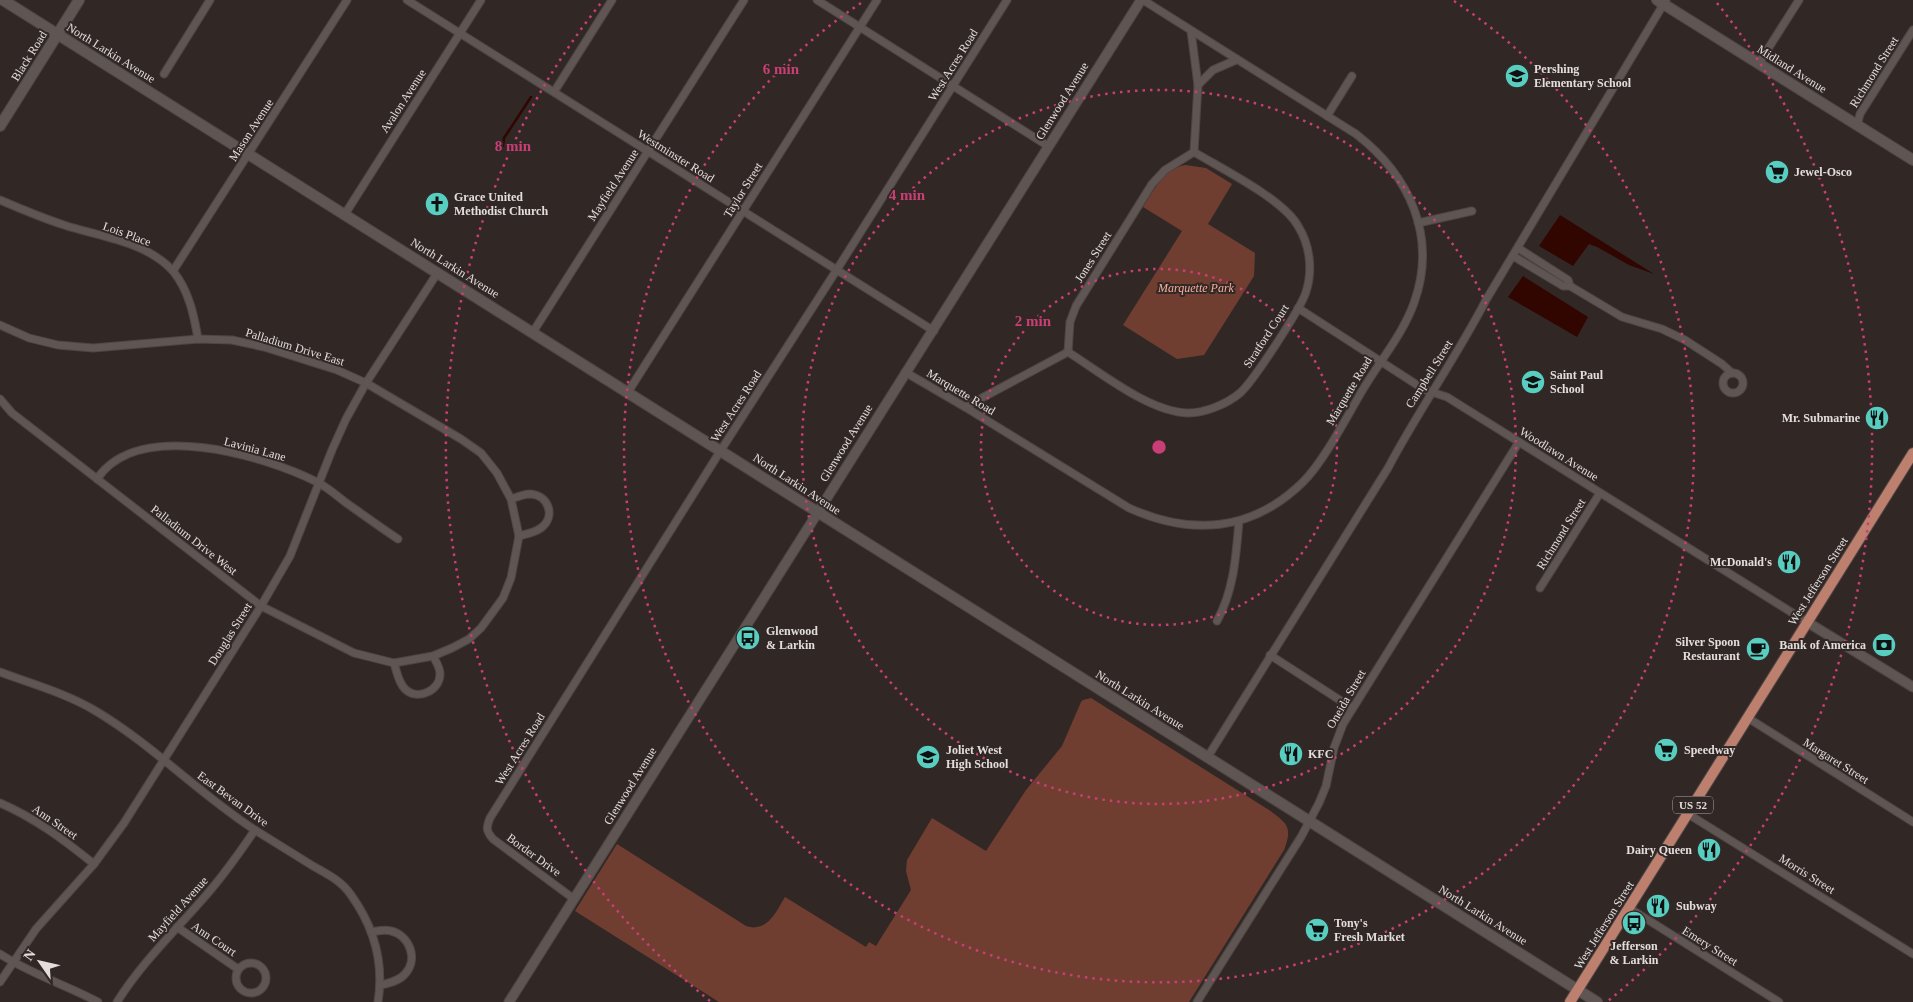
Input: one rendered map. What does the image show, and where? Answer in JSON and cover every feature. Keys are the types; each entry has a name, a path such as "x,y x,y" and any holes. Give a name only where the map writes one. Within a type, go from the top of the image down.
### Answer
{"main road":[{"name":"North Larkin Avenue","path":"3,0 1598,1002"},
{"name":"Black Road","path":"0,126 80,0"},
{"name":"Midland Avenue","path":"1662,1 1913,160"},
{"name":"West Jefferson Street","path":"1570,1002 1913,453"}],"street":[{"path":"164,74 210,0"},
{"name":"Mason Avenue","path":"172,271 347,0"},
{"name":"Westminster Road","path":"408,0 934,331"},
{"name":"Avalon Avenue","path":"345,214 481,0"},
{"path":"554,92 612,0"},
{"name":"Mayfield Avenue","path":"533,332 744,0"},
{"path":"817,0 1048,146"},
{"name":"Taylor Street","path":"628,392 877,0"},
{"name":"West Acres Road","path":"487,827 490,818 721,450 1007,0"},
{"name":"Marquette Road","path":"905,372 1129,508 1152,518 1173,524 1222,525 1239,521 1266,510 1304,482 1319,462 1403,327 1414,304 1420,282 1422,260 1418,223 1413,204 1404,185 1391,166 1375,149 1356,134 1142,0"},
{"name":"Glenwood Avenue","path":"509,1002 905,372 934,331 1048,146 1142,0"},
{"path":"1759,63 1799,0"},
{"name":"Campbell Street","path":"1207,758 1388,468 1407,432 1518,248 1662,1"},
{"name":"Richmond Street","path":"1858,126 1860,114 1913,30"},
{"path":"1191,31 1198,84 1194,152"},
{"path":"1198,84 1213,70 1236,60"},
{"path":"1327,116 1352,76"},
{"name":"Stratford Court","path":"1068,352 1147,402 1169,411 1189,413 1207,410 1227,402 1241,392 1253,377 1298,308 1306,292 1309,257 1305,240 1298,225 1286,211 1272,200 1194,152"},
{"name":"Jones Street","path":"1068,352 1070,322 1076,306 1152,184 1165,170 1194,152"},
{"name":"Lois Place","path":"0,200 32,214 124,242 146,251 172,271 185,289 194,312 198,339"},
{"path":"1418,223 1472,212"},
{"path":"1518,248 1568,280 1570,286"},
{"path":"1513,256 1563,286 1570,286 1622,317 1686,340 1732,373"},
{"name":"Douglas Street","path":"0,982 36,929 94,864 124,823 261,606 290,556 318,483 346,419 366,383 438,272"},
{"name":"Woodlawn Avenue","path":"1298,308 1425,390 1447,397 1808,622"},
{"name":"Palladium Drive East","path":"1,327 58,345 93,348 198,339 232,340 264,347 337,370 366,383 440,425 481,453 497,472 511,499 518,536 511,578 503,598 492,615"},
{"path":"965,407 1068,352"},
{"name":"Palladium Drive West","path":"0,399 12,413 261,606 354,653 394,663 433,656 469,639 492,615"},
{"name":"Oneida Street","path":"1197,1002 1309,821 1326,786 1337,738 1352,708 1520,442"},
{"name":"Lavinia Lane","path":"97,479 103,471 116,461 145,449 195,446 254,458 318,483 398,539"},
{"name":"Richmond Street","path":"1540,588 1600,493"},
{"path":"511,499 532,494 548,503 550,512 548,520 541,528 530,534 518,536"},
{"path":"1217,621 1226,604 1231,588 1239,521"},
{"path":"1808,622 1913,687"},
{"path":"1270,655 1352,708"},
{"path":"394,663 400,681 406,690 418,695 427,693 436,686 440,677 439,666 433,656"},
{"name":"East Bevan Drive","path":"0,672 69,697 95,711 164,761 216,803 255,830 334,878 350,894 362,912 371,932 380,962 378,1002"},
{"name":"Margaret Street","path":"1748,718 1913,822"},
{"name":"Ann Street","path":"0,803 18,811 46,828 94,864"},
{"name":"Morris Street","path":"1688,814 1913,954"},
{"name":"Border Drive","path":"487,827 487,833 493,839 574,899"},
{"name":"Mayfield Avenue","path":"116,1002 159,945 220,879 255,830"},
{"name":"Emery Street","path":"1629,908 1779,1002"},
{"name":"Ann Court","path":"177,927 238,969"},
{"path":"371,932 390,930 401,934 408,942 412,956 411,963 405,974 395,981 380,985"},
{"path":"0,954 98,1002"},
{"name":"Ann Court","path":"251,962 260,965 266,973 266,983 254,993 244,992 236,979 238,969 242,965 251,962"}],"green space":[{"name":"Marquette Park","path":"1185,165 1206,168 1232,184 1208,224 1255,253 1254,276 1204,355 1177,359 1123,325 1182,231 1143,207 1165,176"},
{"path":"1091,698 1269,810 1287,826 1288,836 1284,850 1189,1002 719,1002 575,911 617,844 746,926 760,927 765,924 774,915 785,897 866,947 869,942 876,946 911,890 906,871 907,860 932,818 986,851 1026,790 1062,746 1081,702"}],"shaded area":[{"path":"1560,215 1654,274 1629,265 1589,244 1573,266 1539,246"},
{"path":"1523,276 1588,317 1577,337 1508,297"}],"waterway":[{"path":"503,146 504,138 531,97"}],"place":[{"name":"Pershing Elementary School","path":"1517,76"},
{"name":"Jewel-Osco","path":"1777,172"},
{"name":"Grace United Methodist Church","path":"437,204"},
{"name":"Saint Paul School","path":"1533,382"},
{"name":"Mr. Submarine","path":"1877,418"},
{"name":"McDonald's","path":"1789,562"},
{"name":"Glenwood & Larkin","path":"748,638"},
{"name":"Bank of America","path":"1884,645"},
{"name":"Silver Spoon Restaurant","path":"1758,649"},
{"name":"Speedway","path":"1666,750"},
{"name":"KFC","path":"1291,754"},
{"name":"Joliet West High School","path":"928,757"},
{"name":"Dairy Queen","path":"1709,850"},
{"name":"Subway","path":"1658,906"},
{"name":"Jefferson & Larkin","path":"1634,923"},
{"name":"Tony's Fresh Market","path":"1317,930"}]}
